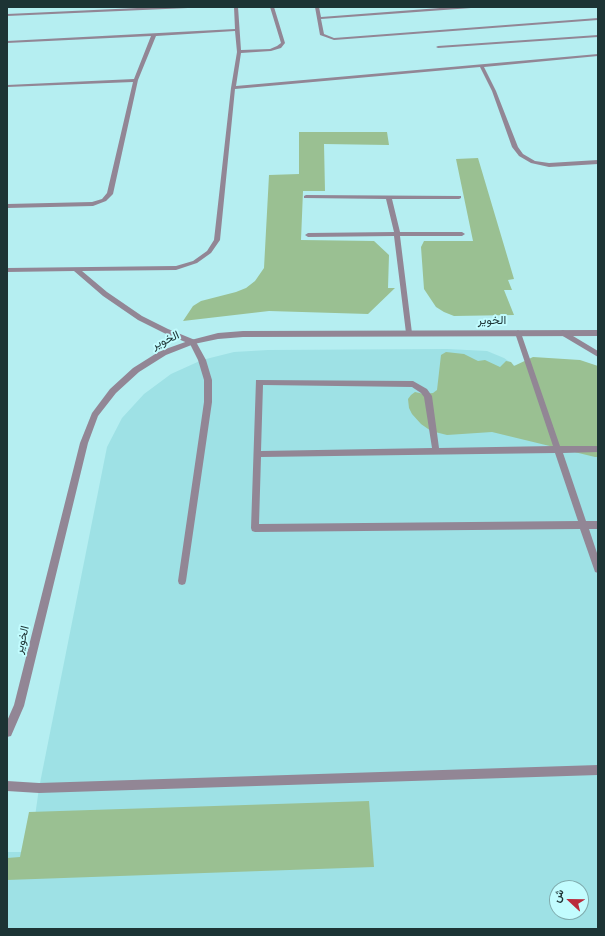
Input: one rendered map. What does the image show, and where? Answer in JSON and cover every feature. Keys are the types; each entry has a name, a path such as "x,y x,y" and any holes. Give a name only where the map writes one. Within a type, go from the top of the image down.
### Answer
{"street":[{"path":"7,15 188,7"},
{"path":"7,270 176,268 195,262 209,252 217,240 233,88 239,52 236,7"},
{"path":"239,52 271,50 279,47 283,43 272,7"},
{"path":"317,7 322,35 334,39 598,20"},
{"path":"319,18 471,7"},
{"path":"7,42 238,30"},
{"path":"7,206 93,204 104,200 110,194 136,80 154,34"},
{"path":"438,47 598,36"},
{"path":"233,88 598,55"},
{"path":"481,65 494,91 515,146 521,155 533,162 549,165 598,162"},
{"path":"7,86 136,80"},
{"path":"306,197 459,197"},
{"path":"389,197 397,234 409,333"},
{"path":"308,235 462,234"},
{"path":"76,270 105,294 140,318 193,342 202,360 208,380 208,397 182,581"},
{"path":"518,333 598,569"},
{"path":"563,333 598,354"},
{"name":"الخوير","path":"7,732 19,706 84,443 95,415 113,390 136,370 163,353 193,342 218,336 243,334 598,333"},
{"path":"436,451 428,396 424,391 413,384 259,382 255,528 598,525"},
{"path":"257,454 598,449"},
{"path":"7,786 47,787 598,770"}],"shaded area":[{"path":"447,349 487,351 504,358 518,368 598,374 598,929 7,929 7,852 30,852 39,788 107,447 122,418 144,394 171,374 202,360 234,352 268,350"}],"green space":[{"path":"299,132 387,132 389,145 324,144 325,191 303,191 301,240 374,241 389,255 388,288 395,288 368,314 269,311 183,321 193,306 201,301 246,288 255,281 264,268 269,175 299,174"},
{"path":"478,158 514,279 508,280 512,290 504,290 514,315 454,316 436,307 424,289 421,247 424,241 473,241 456,159"},
{"path":"446,352 464,354 478,361 485,360 500,367 506,361 511,362 514,366 533,357 580,360 598,366 598,457 492,432 447,435 431,431 421,424 412,414 409,408 408,399 415,392 424,394 433,393 437,390 441,355"},
{"path":"369,801 374,867 7,880 7,858 20,857 29,812"}]}
